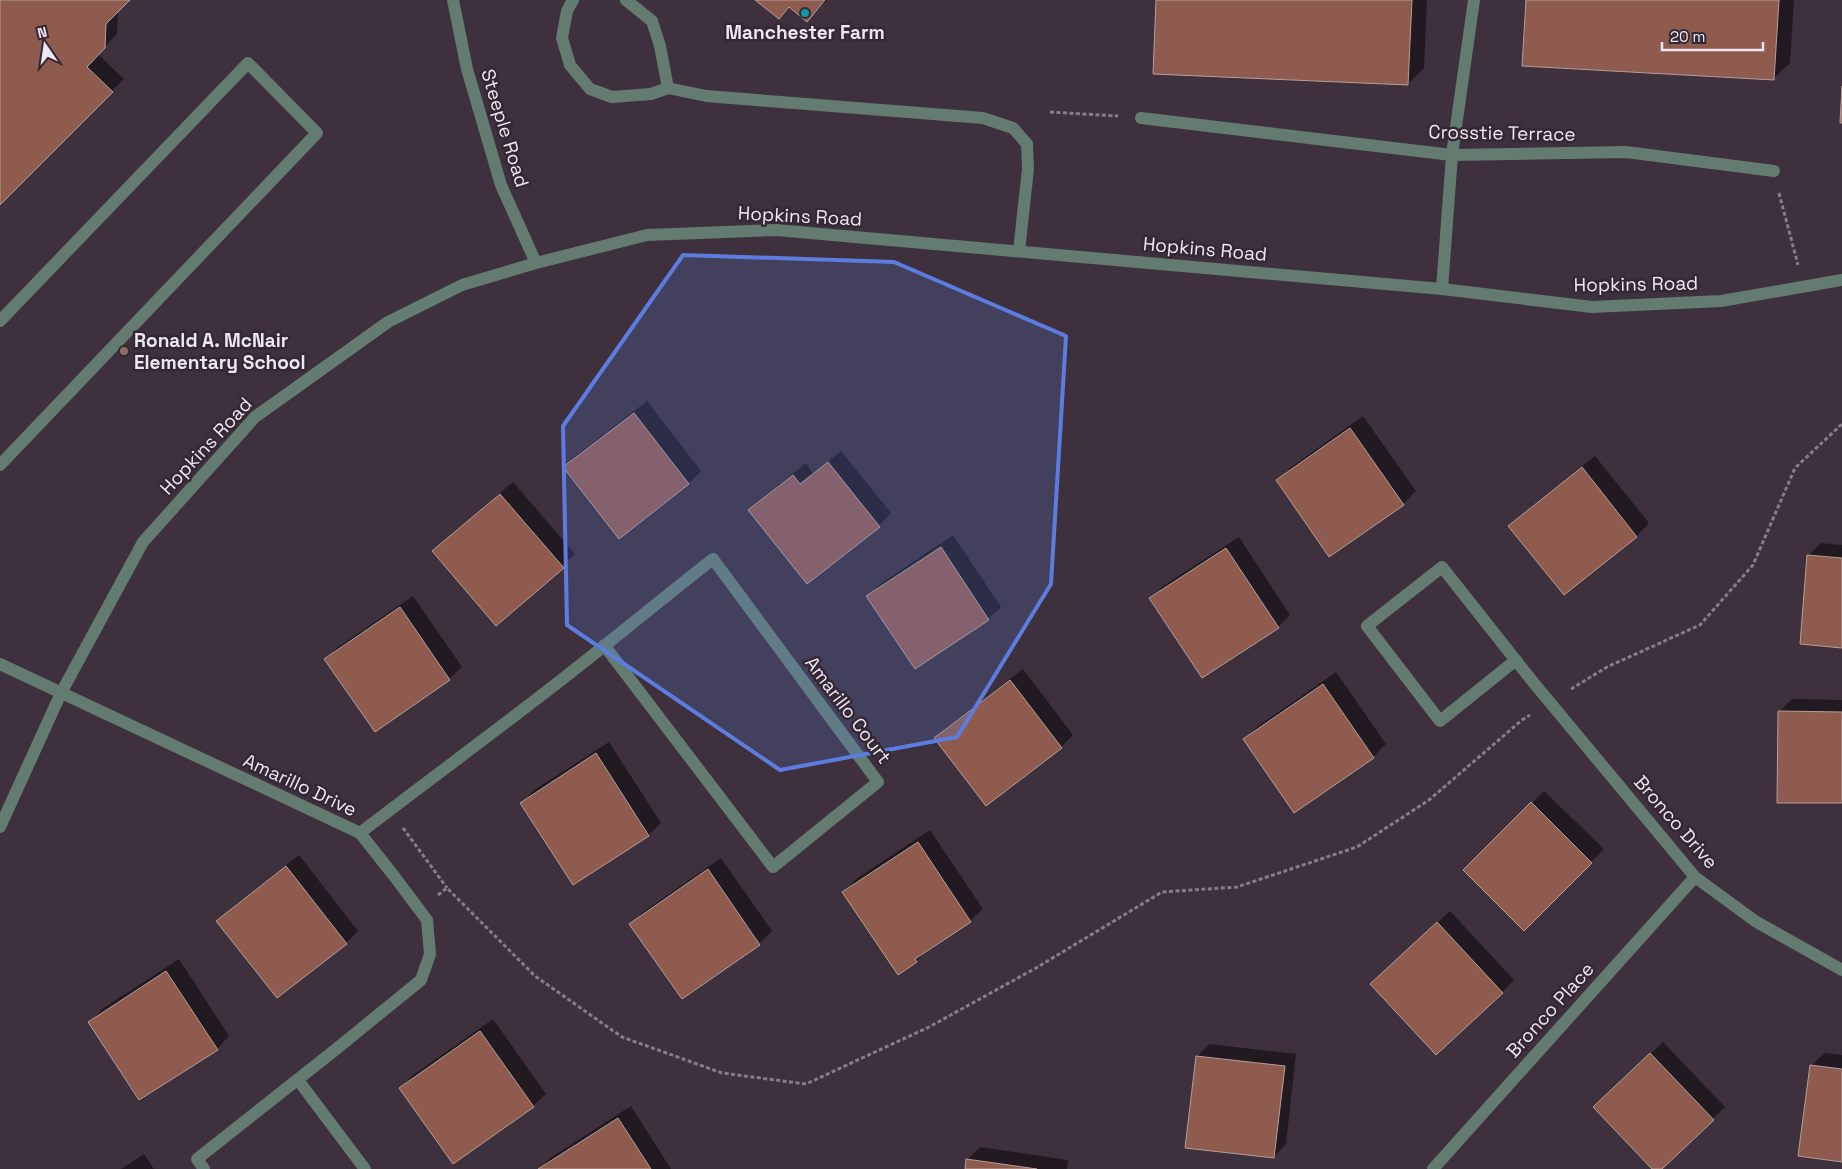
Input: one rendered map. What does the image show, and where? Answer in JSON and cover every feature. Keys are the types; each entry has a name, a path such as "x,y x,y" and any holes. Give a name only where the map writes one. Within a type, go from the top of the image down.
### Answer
{"street":[{"name":"Steeple Road","path":"453,0 467,69 501,185 536,263"},
{"path":"573,0 567,11 562,38 570,65 590,88 612,97 651,94 668,88 706,96 984,118 1013,128 1026,144 1028,169 1019,251"},
{"path":"626,0 652,22 660,46 668,88"},
{"path":"1442,289 1452,155 1474,0"},
{"path":"0,321 248,63 316,133 0,465"},
{"name":"Crosstie Terrace","path":"1141,118 1452,155 1626,152 1774,171"},
{"name":"Hopkins Road","path":"0,827 61,693 143,542 255,417 388,322 462,285 536,263 647,235 776,230 1442,289 1592,307 1721,301 1842,280"},
{"name":"Amarillo Court","path":"360,833 713,559 878,782 773,866 604,645"},
{"name":"Bronco Drive","path":"1516,660 1440,720 1367,626 1442,566 1550,703 1695,877 1755,921 1842,970"},
{"name":"Amarillo Drive","path":"0,664 360,833 427,920 430,954 421,980 197,1159 204,1169"},
{"name":"Bronco Place","path":"1433,1169 1695,877"},
{"path":"298,1080 364,1169"}],"path":[{"path":"1050,112 1141,118"},
{"path":"1774,171 1804,287"},
{"path":"390,810 447,888 535,976 622,1037 722,1073 806,1084 929,1027 1036,968 1162,892 1237,887 1356,847 1429,800 1522,720 1607,667 1700,625 1753,565 1795,468 1842,424"},
{"path":"419,909 447,888"}],"highlighted area":[{"path":"683,255 894,262 1066,336 1051,584 957,737 780,770 567,625 563,426"}],"building":[{"path":"0,0 130,0 106,24 105,48 87,67 113,92 0,205"},
{"name":"Manchester Farm","path":"755,0 825,0 807,22 789,7 779,19"},
{"path":"1156,0 1412,0 1408,85 1153,74"},
{"path":"1526,0 1779,0 1774,80 1522,66"},
{"path":"1842,86 1842,123 1840,123"},
{"path":"634,413 689,484 619,539 563,467"},
{"path":"1350,428 1404,505 1329,557 1276,480"},
{"path":"828,462 880,527 807,584 748,510 793,475 800,484"},
{"path":"1582,467 1637,537 1564,595 1508,526"},
{"path":"500,494 564,568 496,626 432,551"},
{"path":"941,547 989,620 915,669 866,596"},
{"path":"1226,548 1279,628 1202,678 1149,598"},
{"path":"1807,555 1842,558 1842,648 1800,644"},
{"path":"400,607 450,680 375,732 324,659"},
{"path":"1010,680 1062,748 986,806 934,738"},
{"path":"1323,684 1374,758 1294,813 1243,739"},
{"path":"1778,711 1842,712 1842,803 1777,803"},
{"path":"596,753 649,836 573,885 520,803"},
{"path":"1531,802 1592,863 1524,931 1463,870"},
{"path":"918,842 971,922 915,959 917,962 898,975 842,892"},
{"path":"286,866 347,944 277,998 216,921"},
{"path":"708,869 760,945 682,999 629,924"},
{"path":"1437,922 1503,993 1436,1055 1370,984"},
{"path":"166,971 218,1050 139,1100 88,1022"},
{"path":"480,1031 534,1107 453,1164 399,1088"},
{"path":"1650,1053 1714,1120 1662,1169 1652,1169 1593,1107"},
{"path":"1196,1056 1285,1066 1274,1158 1185,1148"},
{"path":"1810,1065 1842,1069 1842,1162 1798,1156"},
{"path":"618,1118 651,1169 538,1169"},
{"path":"966,1159 1037,1169 965,1169"}],"place":[{"name":"Manchester Farm","path":"805,13"},
{"name":"Ronald A. McNair Elementary School","path":"124,351"}]}
